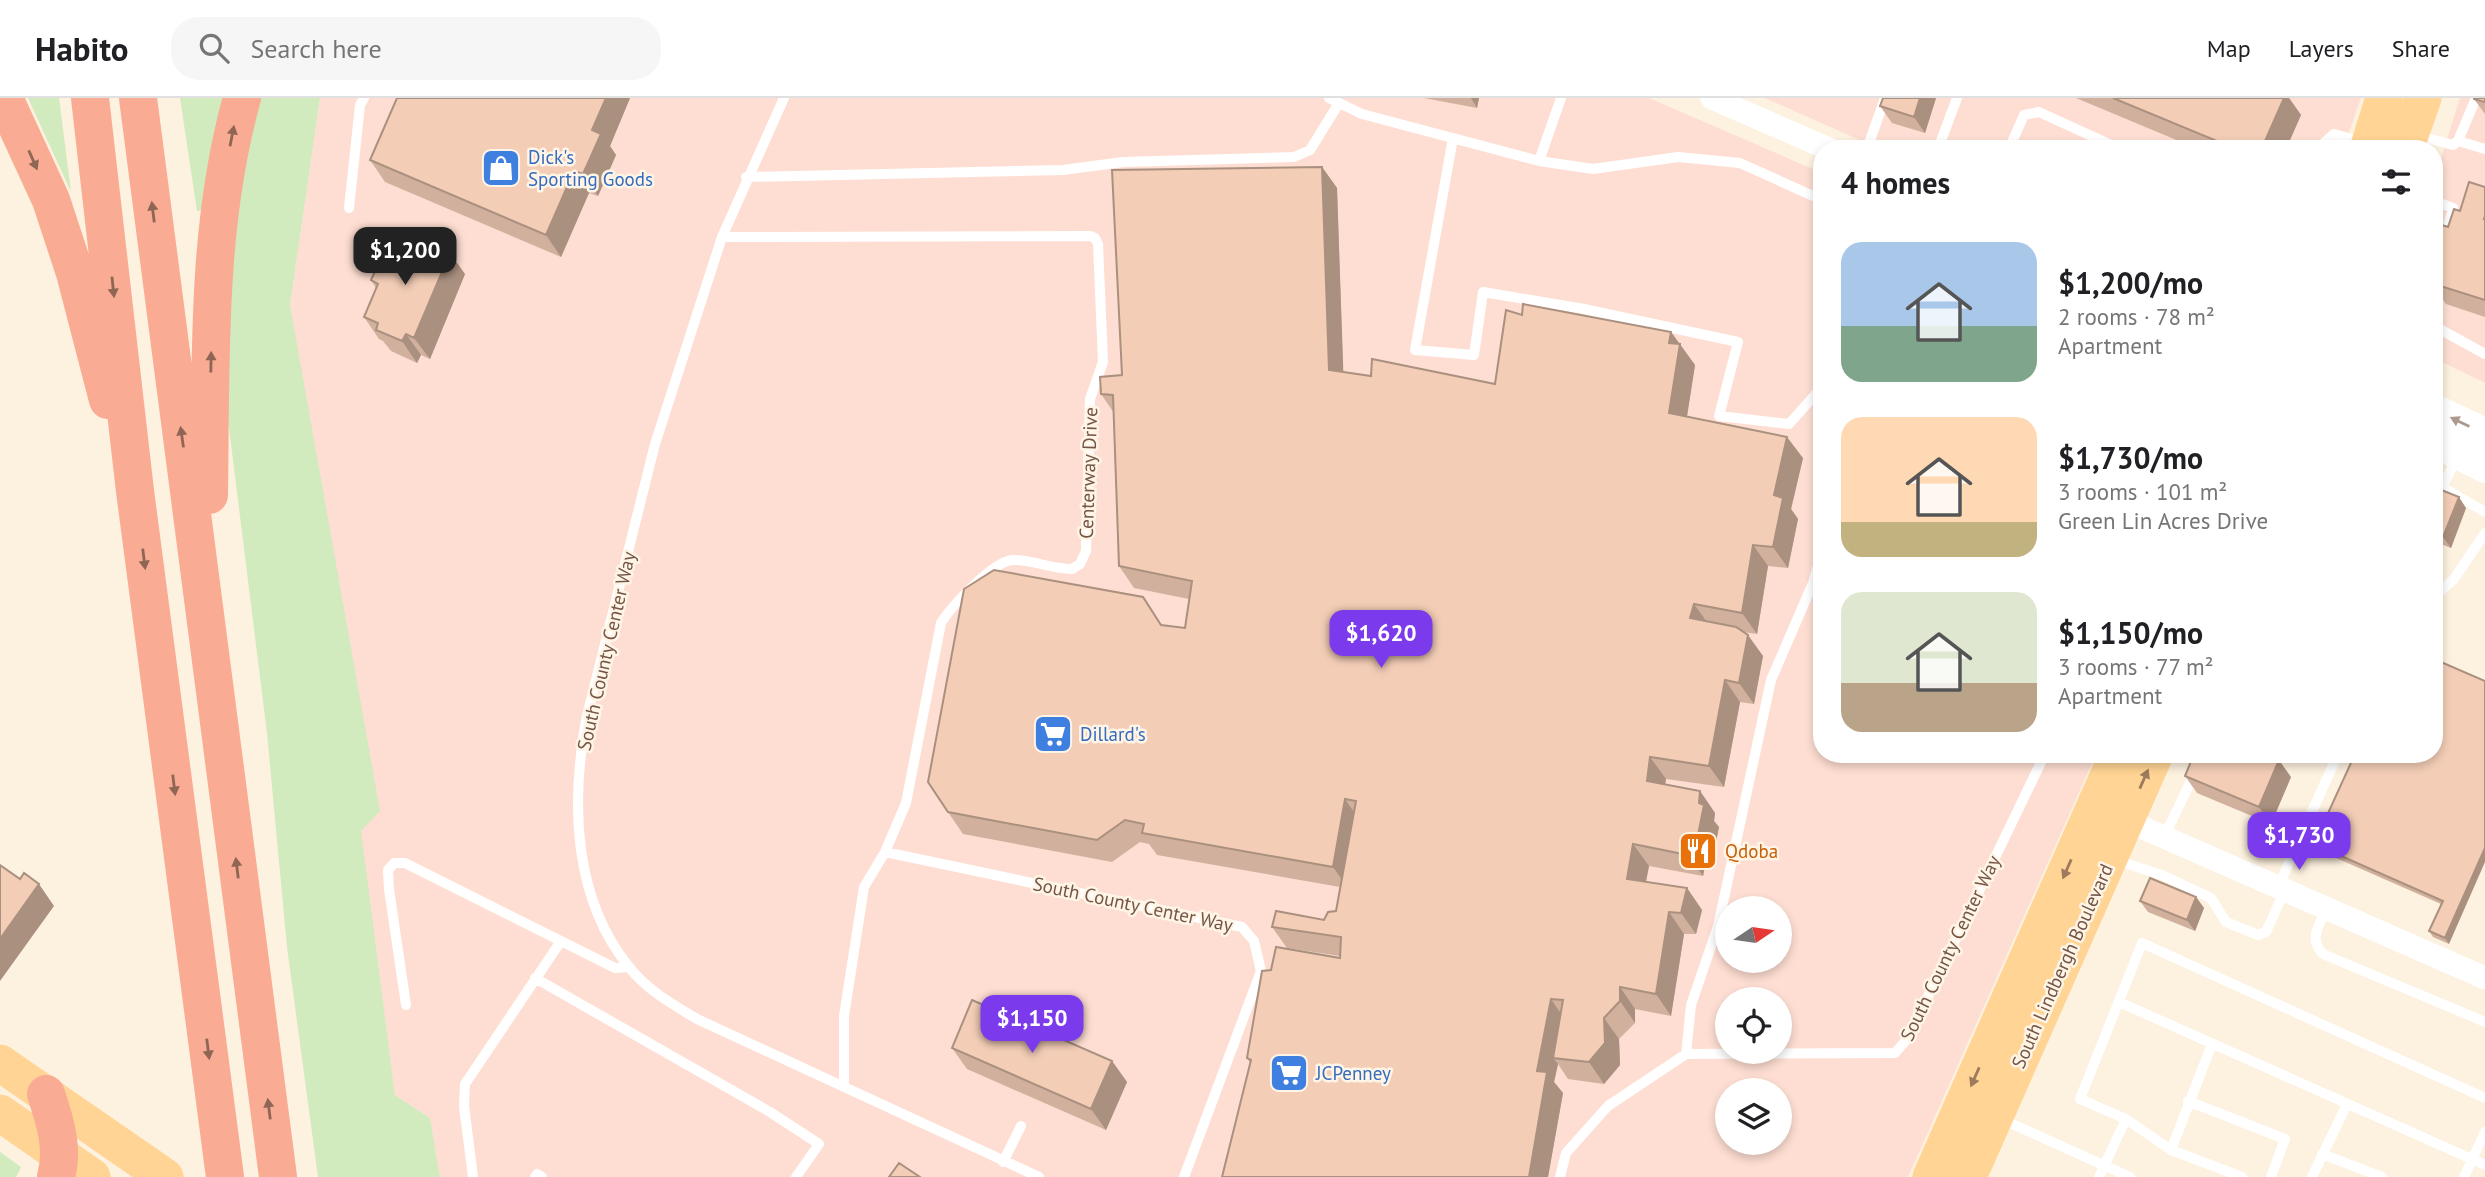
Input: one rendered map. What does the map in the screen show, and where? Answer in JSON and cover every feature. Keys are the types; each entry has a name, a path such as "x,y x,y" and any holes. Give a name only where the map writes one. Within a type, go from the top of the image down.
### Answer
{"highway":[{"path":"4,98 51,200 135,491"},
{"path":"90,98 135,491 225,1177"},
{"path":"138,98 278,1177"},
{"path":"207,626 214,248 233,130 242,98"},
{"path":"46,1094 57,1130 58,1166"}],"main road":[{"path":"2370,140 2384,98"},
{"path":"2408,140 2423,98"},
{"path":"2443,414 2485,434"},
{"name":"South Lindbergh Boulevard","path":"1968,1177 2109,858 2110,814 2117,763"},
{"name":"South Lindbergh Boulevard","path":"1931,1177 2110,814 2148,763"},
{"path":"0,1063 165,1177"},
{"path":"0,1112 58,1166 92,1177"}],"street":[{"path":"1712,98 1813,142"},
{"path":"2110,814 2485,978"}],"lane":[{"path":"349,208 360,105 364,98"},
{"name":"South County Center Way","path":"784,98 746,177 722,237 655,444 581,750 577,822 581,853 601,924 629,967 658,995 697,1019 1039,1177"},
{"path":"1539,161 1562,98"},
{"path":"1947,124 1950,98"},
{"path":"1941,140 1957,98"},
{"path":"2443,144 2453,145 2458,141 2476,98"},
{"path":"1870,140 1886,100"},
{"path":"746,177 1063,170 1123,162 1294,157 1310,150 1334,101 1362,114 1539,161 1593,169 1678,158 1740,163 1813,196"},
{"path":"2013,140 2024,115 2031,112 2039,112 2100,140"},
{"path":"2327,140 2334,134 2351,140"},
{"path":"1453,138 1415,350 1474,355 1483,292 1584,309 1738,342 1719,416 1789,424 1813,397"},
{"path":"2458,141 2485,149"},
{"path":"2443,204 2458,209 2443,245"},
{"name":"Centerway Drive","path":"722,237 1090,236 1096,238 1098,244 1103,362 1090,399 1086,551 1080,564 1072,569 1011,560 999,565 951,607 941,623 906,803 885,852 864,887 844,1016 844,1086"},
{"path":"2443,331 2485,354"},
{"path":"2443,479 2460,454"},
{"path":"2443,489 2485,512"},
{"path":"2443,588 2454,579 2485,533"},
{"path":"1560,1177 1566,1153 1608,1107 1686,1054 1692,1005 1717,926 1771,680 1813,583"},
{"name":"South County Center Way","path":"1686,1054 1895,1054 1908,1038 2041,763"},
{"path":"2164,837 2200,763"},
{"path":"2109,858 2162,875 2211,898 2226,922 2258,935 2266,932 2281,888 2333,763"},
{"name":"South County Center Way","path":"885,852 1242,927 1251,936 1261,971 1184,1177"},
{"path":"407,1005 389,889 388,870 394,863 405,863 615,968 629,967"},
{"path":"2327,908 2314,937 2316,947 2323,954 2485,1022"},
{"path":"473,1177 464,1106 465,1084 561,941"},
{"path":"2242,1177 2171,1150 2126,1119 2080,1099 2142,943 2485,1098"},
{"path":"535,978 770,1112 819,1144 796,1177"},
{"path":"2119,1002 2485,1165"},
{"path":"2171,1150 2212,1044"},
{"path":"2188,1101 2285,1139 2270,1177"},
{"path":"2312,1177 2347,1104"},
{"path":"1995,1117 2130,1177"},
{"path":"2099,1177 2126,1119"},
{"path":"1003,1161 1021,1126"},
{"path":"2464,1177 2485,1132"},
{"path":"2322,1154 2382,1177"},
{"path":"535,1177 537,1174 542,1177"}],"shaded area":[{"path":"320,98 1649,98 1813,169 1813,763 2092,763 1908,1177 440,1177 430,1118 395,1095 290,305"},
{"path":"1765,98 2361,98 2346,140 1860,140"},
{"path":"2460,98 2485,98 2485,383 2443,362 2443,152"}],"green space":[{"path":"28,98 59,98 71,192"},
{"path":"180,98 228,98 205,210 197,211"},
{"path":"256,98 320,98 290,305 380,811 361,831 395,1095 430,1118 440,1177 318,1177 287,947 267,733 229,428 224,342 227,253"},
{"path":"0,1152 21,1167 16,1177 0,1177"}],"building":[{"name":"Dick's Sporting Goods","path":"397,98 606,98 592,130 601,134 583,174 574,171 546,235 370,160"},
{"path":"1883,98 1920,98 1914,117 1880,106"},
{"path":"2113,98 2284,98 2265,140 2215,140"},
{"path":"1322,167 1329,370 1371,376 1372,359 1495,384 1506,310 1522,315 1523,304 1671,332 1669,343 1680,344 1669,413 1787,437 1774,495 1783,498 1773,547 1753,545 1742,613 1694,604 1690,618 1736,627 1748,635 1739,683 1725,680 1709,766 1650,757 1647,781 1700,791 1699,803 1704,805 1696,845 1690,844 1688,855 1633,844 1627,879 1687,888 1681,913 1669,912 1656,994 1620,987 1620,1001 1604,1018 1605,1043 1589,1062 1553,1058 1563,1000 1551,999 1537,1071 1547,1072 1529,1177 1222,1177 1251,1060 1247,1058 1262,971 1271,970 1276,947 1340,958 1341,937 1272,927 1276,911 1324,920 1328,912 1336,911 1356,801 1345,799 1333,867 1142,833 1144,824 1125,820 1097,840 948,812 928,782 964,589 994,570 1143,597 1161,625 1185,628 1192,581 1119,566 1113,395 1101,394 1100,377 1122,375 1112,170"},
{"path":"2469,182 2485,187 2485,300 2443,287 2443,225 2448,227 2454,209 2460,211"},
{"path":"406,234 450,253 414,338 406,334 402,341 376,330 378,323 364,317 378,284 371,280 384,251 391,255 395,244 401,246"},
{"path":"2443,491 2459,497 2443,537"},
{"path":"2443,663 2485,681 2485,848 2445,938 2429,931 2443,901 2314,844 2351,763 2443,763"},
{"path":"2190,763 2278,763 2259,807 2185,776"},
{"path":"0,865 20,879 24,873 39,884 0,939"},
{"path":"2150,878 2196,897 2187,920 2140,901"},
{"path":"972,1000 1112,1061 1091,1109 952,1048"},
{"path":"899,1163 920,1177 889,1177"}],"place":[{"name":"Dick's Sporting Goods","path":"501,168"},
{"name":"Dillard's","path":"1053,734"},
{"name":"Qdoba","path":"1698,851"},
{"name":"JCPenney","path":"1289,1073"}]}
